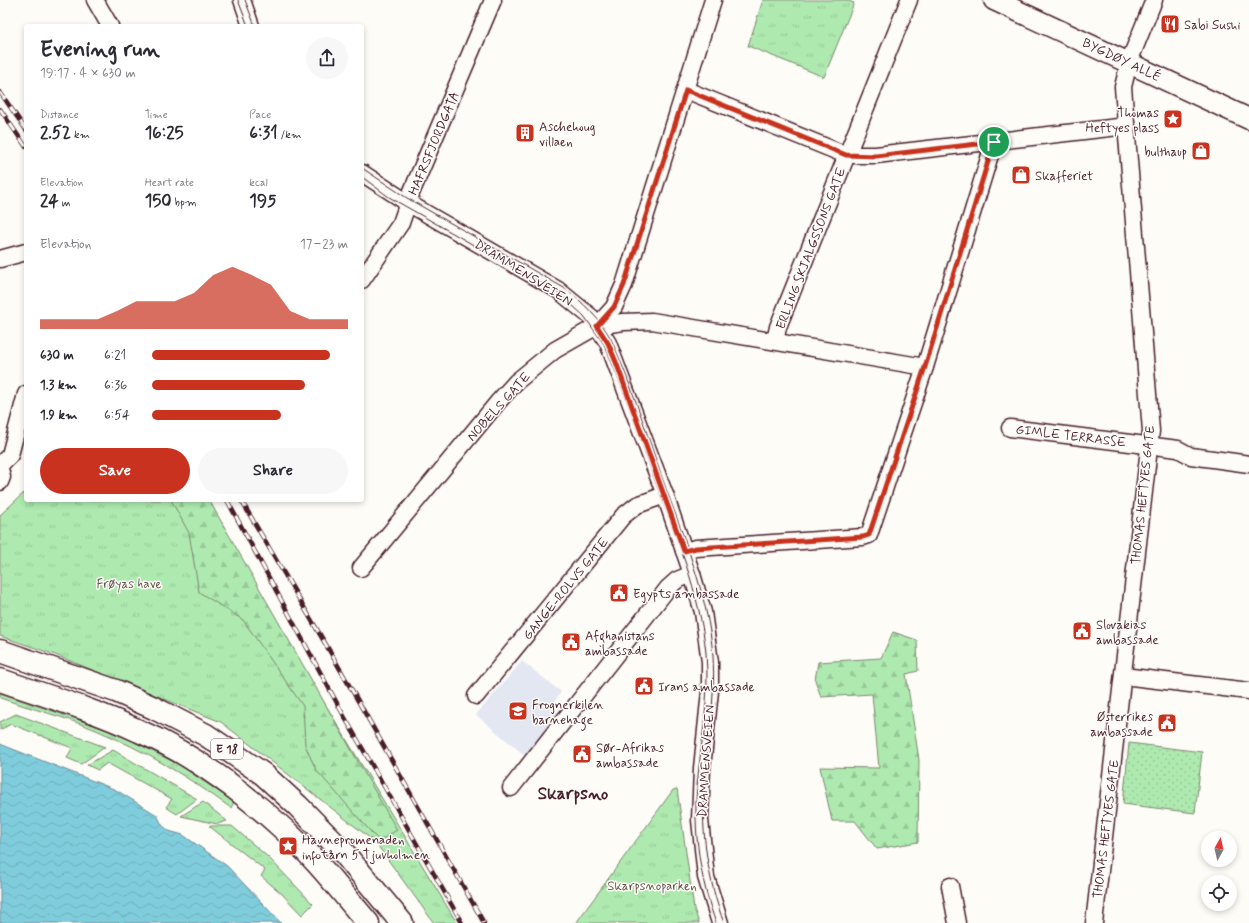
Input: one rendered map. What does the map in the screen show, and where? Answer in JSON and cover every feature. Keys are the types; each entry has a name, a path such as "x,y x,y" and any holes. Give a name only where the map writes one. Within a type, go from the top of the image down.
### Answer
{"highway":[{"name":"E 18","path":"0,651 116,691 154,708 206,735 263,774 298,806 343,852 394,911 402,923"},
{"name":"E 18","path":"0,680 68,703 141,731 188,758 233,787 279,825 323,870 368,923"}],"main road":[{"name":"BYGDØY ALLÉ","path":"994,0 1249,119"}],"street":[{"path":"95,0 109,24"},
{"path":"242,0 250,24"},
{"name":"HAFRSFJORDGATA","path":"364,277 401,223 493,0"},
{"name":"NOBELS GATE","path":"360,568 488,413 516,382 555,350 597,326 614,307 624,285 713,0"},
{"name":"ERLING SKJALGSSONS GATE","path":"775,341 778,327 909,0"},
{"name":"THOMAS HEFTYES GATE","path":"1094,923 1150,445 1151,424 1123,87 1129,62 1154,0"},
{"path":"686,90 846,155 876,156 1127,126"},
{"path":"684,551 696,548 863,537 869,535 872,530 919,380 925,367 994,142"},
{"name":"DRAMMENSVEIEN","path":"364,175 408,203 558,290 581,308 597,326 608,343 665,495 692,574 703,612 710,662 710,691 701,792 702,848 706,877 720,923"},
{"path":"0,259 24,253"},
{"path":"597,326 623,322 652,321 925,367"},
{"path":"0,465 10,454 24,402"},
{"name":"GIMLE TERRASSE","path":"1010,428 1178,449 1196,457 1249,464"},
{"path":"0,468 2,476 0,482"},
{"name":"GANGE-ROLVS GATE","path":"476,696 624,516 637,506 665,495"},
{"path":"511,788 668,588 677,580 692,574"},
{"path":"1123,676 1249,691"},
{"path":"950,886 957,923"}],"shaded area":[{"name":"Frognerkilen barnehage","path":"522,661 561,692 551,707 561,715 528,758 476,715"}],"green space":[{"path":"763,0 846,0 854,3 824,77 748,46"},
{"name":"Frøyas have","path":"24,493 24,502 179,502 260,596 457,923 434,923 375,842 221,722 53,654 0,636 0,515"},
{"path":"172,502 210,502 397,830 379,841 316,770 305,745 303,706 243,620 199,592 189,533"},
{"path":"893,632 917,640 918,671 906,674 919,760 918,842 877,849 855,821 832,821 820,767 879,768 872,694 821,697 815,680 818,662 881,658"},
{"path":"0,693 117,733 178,764 234,802 231,808 165,765 114,738 72,721 0,698"},
{"path":"16,714 105,747 81,764 67,758 72,748 11,724 0,730 0,722"},
{"path":"1129,743 1202,752 1195,813 1123,804"},
{"path":"113,750 197,799 177,814 166,807 172,799 107,763 98,770 87,765"},
{"name":"Skarpsnoparken","path":"677,789 694,909 699,923 576,923 673,790"},
{"path":"203,802 227,821 217,824 181,816"},
{"path":"209,826 232,826 269,858 313,904 302,915 282,894 261,876 265,870"}],"water":[{"path":"0,744 116,790 157,815 162,825 169,831 183,835 227,866 281,923 0,923"}],"tram line":[{"path":"238,0 247,24"},
{"path":"245,0 254,24"},
{"path":"364,169 407,198 564,288 590,311 611,339 632,390 686,543 706,610 714,673 703,806 705,840 710,874 718,907 724,923"},
{"path":"364,178 389,197 560,294 584,316 604,344 625,394 679,544 693,587 703,631 706,653 707,687 697,786 696,820 702,873 710,907 716,923"}],"railway":[{"path":"0,92 24,127"},
{"path":"0,109 24,144"},
{"path":"228,502 344,716 462,923"},
{"path":"242,502 332,655 484,923"}],"place":[{"name":"Sabi Sushi","path":"1170,24"},
{"name":"Thomas Heftyes plass","path":"1173,119"},
{"name":"Aschehoug villaen","path":"525,133"},
{"name":"bulthaup","path":"1201,151"},
{"name":"Skafferiet","path":"1021,175"},
{"name":"Egypts ambassade","path":"619,593"},
{"name":"Slovakias ambassade","path":"1082,631"},
{"name":"Afghanistans ambassade","path":"571,642"},
{"name":"Irans ambassade","path":"644,686"},
{"name":"Frognerkilen barnehage","path":"518,711"},
{"name":"Østerrikes ambassade","path":"1167,723"},
{"name":"Sør-Afrikas ambassade","path":"582,754"},
{"name":"Havnepromenaden infotårn 5 Tjuvholmen","path":"288,846"}],"district":[{"name":"Skarpsno","path":"573,793"}],"route":[{"path":"686,90 846,155 876,156 994,142 925,367 919,380 872,530 869,535 863,537 696,548 684,551 616,362 608,343 597,326 614,307 624,285 686,90"}]}
